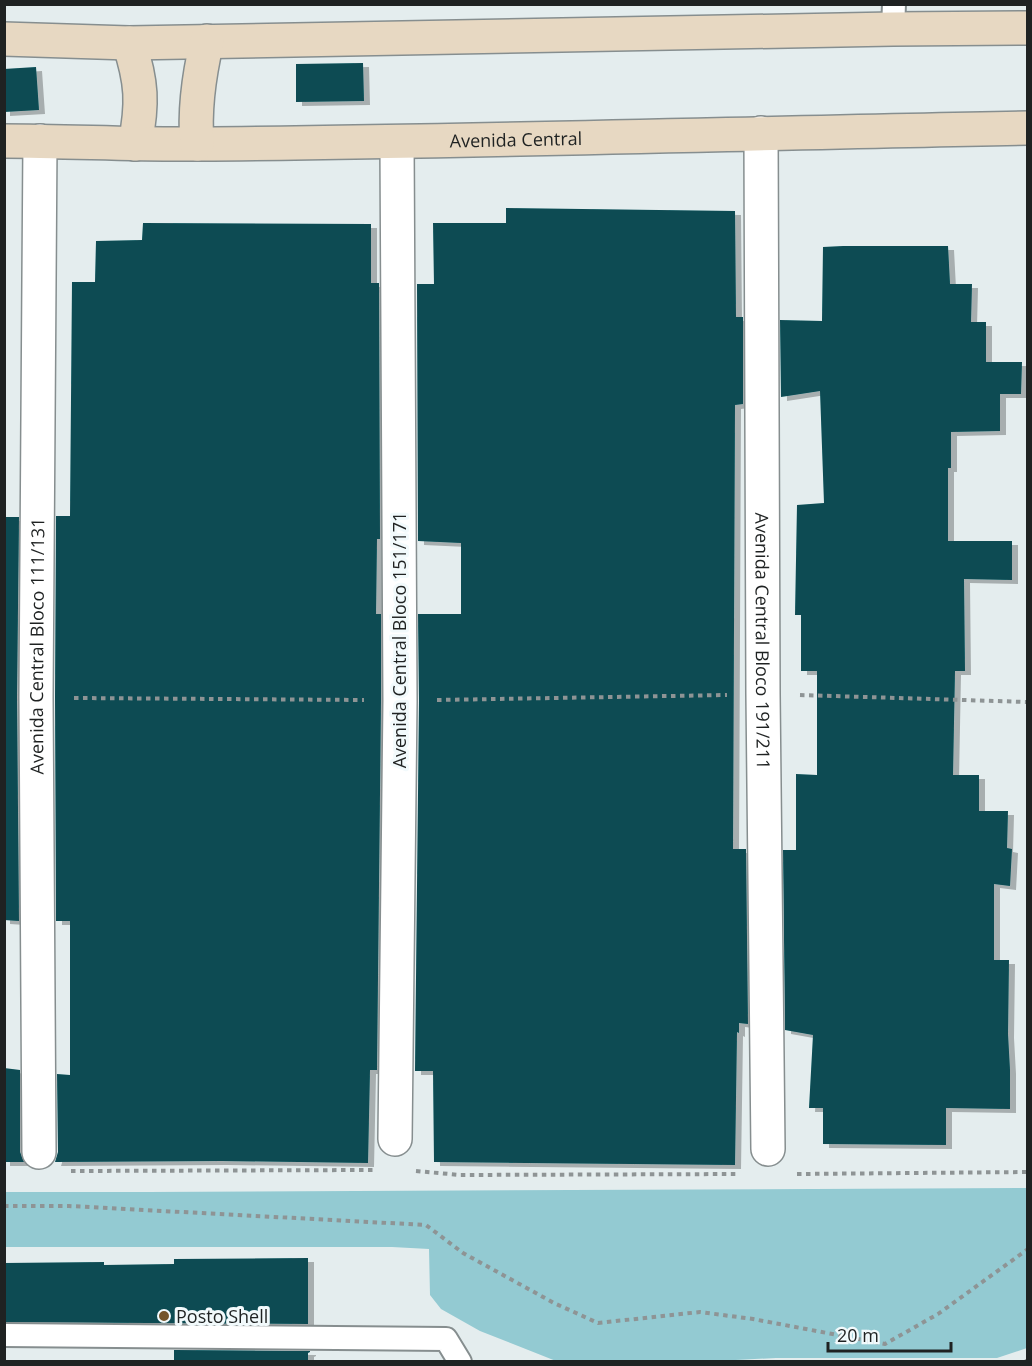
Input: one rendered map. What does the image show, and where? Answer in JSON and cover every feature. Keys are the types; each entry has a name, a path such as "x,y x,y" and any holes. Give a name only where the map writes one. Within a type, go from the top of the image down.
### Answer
{"street":[{"path":"4,39 129,43 893,17 1028,28"},
{"path":"197,144 197,95 207,41"},
{"path":"129,43 140,84 141,104 135,144"},
{"name":"Avenida Central","path":"4,141 135,144 397,142 1028,128"},
{"name":"Avenida Central Bloco 191/211","path":"761,133 763,694 768,1149"},
{"name":"Avenida Central Bloco 111/131","path":"39,1152 36,697 40,141"},
{"name":"Avenida Central Bloco 151/171","path":"395,1139 400,700 397,142"}],"lane":[{"path":"4,1335 446,1339 460,1362"}],"path":[{"path":"36,697 400,700 763,694 1028,702"},
{"path":"67,1171 382,1170"},
{"path":"416,1171 460,1175 744,1174"},
{"path":"791,1174 1028,1172"},
{"path":"4,1206 69,1206 426,1225 463,1254 554,1303 598,1323 700,1312 753,1319 885,1344 938,1314 1028,1249"}],"shaded area":[{"path":"1027,1188 1027,1348 997,1358 776,1358 698,1362 556,1361 480,1331 441,1309 430,1295 429,1249 392,1247 5,1247 5,1192"}],"building":[{"path":"363,63 364,101 296,102 296,64"},
{"path":"36,67 39,110 4,112 4,69"},
{"path":"506,208 735,211 736,317 743,317 743,404 735,405 733,849 746,849 748,1024 739,1023 739,1033 737,1032 735,1165 434,1162 433,1071 415,1071 418,614 461,614 461,543 418,541 417,284 434,284 433,223 506,223"},
{"path":"143,223 371,224 371,283 379,283 380,539 377,539 376,614 381,614 381,701 377,1070 370,1070 368,1163 55,1162 58,1152 57,1074 70,1075 70,921 56,921 55,697 56,516 70,516 72,282 95,282 96,241 142,240"},
{"path":"948,246 950,284 972,284 971,322 986,322 986,362 1022,362 1021,394 1000,394 1000,431 951,432 951,468 948,468 948,541 1012,541 1012,580 964,579 965,671 955,671 953,775 979,775 979,811 1008,811 1007,848 1012,849 1010,886 994,884 994,960 1009,960 1010,1109 946,1108 946,1145 823,1144 823,1108 809,1108 813,1035 785,1030 783,850 796,850 796,774 817,775 817,671 801,671 801,615 795,615 797,505 824,503 820,391 781,397 780,320 822,321 823,247"},
{"path":"4,517 19,517 17,697 19,921 4,920"},
{"path":"4,1068 20,1070 20,1152 24,1162 4,1162"},
{"path":"308,1258 308,1324 4,1322 4,1263 174,1264 174,1259"},
{"path":"174,1350 310,1352 308,1362 174,1362"}],"place":[{"name":"Posto Shell","path":"164,1316"}]}
